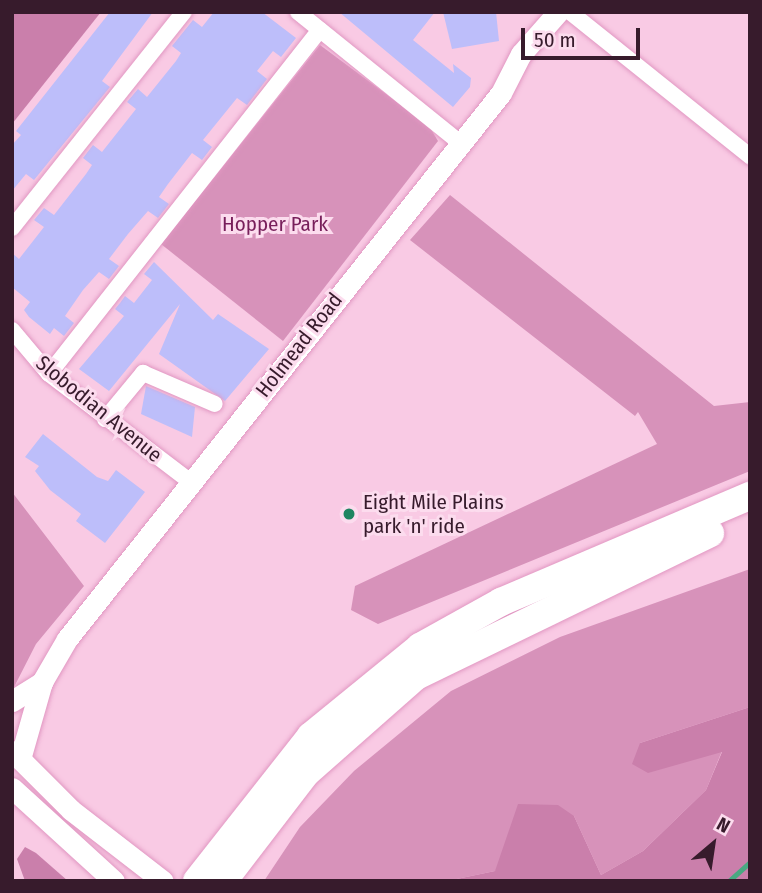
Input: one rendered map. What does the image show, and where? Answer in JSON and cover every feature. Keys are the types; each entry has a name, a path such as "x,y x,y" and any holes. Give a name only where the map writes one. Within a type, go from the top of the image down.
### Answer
{"highway":[{"path":"197,881 311,736 420,647 501,602 750,496"},
{"path":"223,881 315,765 416,676 750,514"},
{"path":"245,881 246,849"}],"street":[{"path":"12,228 184,12"},
{"path":"298,12 459,142"},
{"name":"Holmead Road","path":"16,755 43,682 67,639 459,142 558,12"},
{"path":"570,12 750,156"},
{"path":"49,374 320,30"},
{"name":"Slobodian Avenue","path":"12,330 49,374 191,482"},
{"path":"105,419 144,373 215,404"},
{"name":"Holmead Road","path":"12,701 43,682"},
{"path":"16,755 98,833 163,881"},
{"path":"12,788 114,881"}],"green space":[{"name":"Hopper Park","path":"320,45 429,126 438,141 283,341 161,244"},
{"path":"450,195 714,406 750,402 750,471 378,624 351,610 355,586 657,444 638,412 635,416 410,240"},
{"path":"12,492 84,586 36,644 12,691"},
{"path":"750,569 750,707 640,743 722,751 706,790 643,851 601,875 574,816 495,871 447,881 264,881 300,827 354,771 451,691 560,637"}],"shaded area":[{"path":"12,12 101,12 12,124"},
{"path":"750,707 750,881 447,881 495,871 518,804 558,805 574,816 601,875 643,851 706,790 722,752 648,773 632,764 640,743"},
{"path":"25,847 36,853 68,881 25,881 17,859"}],"building":[{"path":"110,12 153,12 102,81 110,87 34,180 26,174 12,191 12,145 21,135 16,131"},
{"path":"214,12 262,12 296,38 281,57 273,51 257,71 267,79 247,105 237,98 203,140 212,147 202,160 192,153 168,184 159,197 169,204 158,218 148,211 128,234 109,259 119,266 109,279 99,272 83,290 65,316 74,323 64,336 54,328 50,334 29,317 24,310 30,302 12,287 12,253 19,259 44,227 34,220 44,208 54,215 92,165 83,158 93,145 102,152 136,109 127,102 138,89 147,97 176,61 181,53 172,46 193,20 202,27"},
{"path":"339,12 435,12 413,40 454,73 453,64 471,78 470,87 453,107"},
{"path":"443,12 496,12 499,41 452,49"},
{"path":"154,262 213,320 218,314 269,349 225,401 159,354 180,304 109,391 79,369 124,316 115,309 125,296 134,303 152,280 144,274"},
{"path":"146,386 195,407 192,437 141,414"},
{"path":"43,434 97,477 108,481 116,470 145,492 105,543 76,521 81,514 50,490 35,471 39,466 25,457"}],"waterway":[{"path":"729,881 750,862"}],"place":[{"name":"Eight Mile Plains park 'n' ride","path":"349,514"}]}
